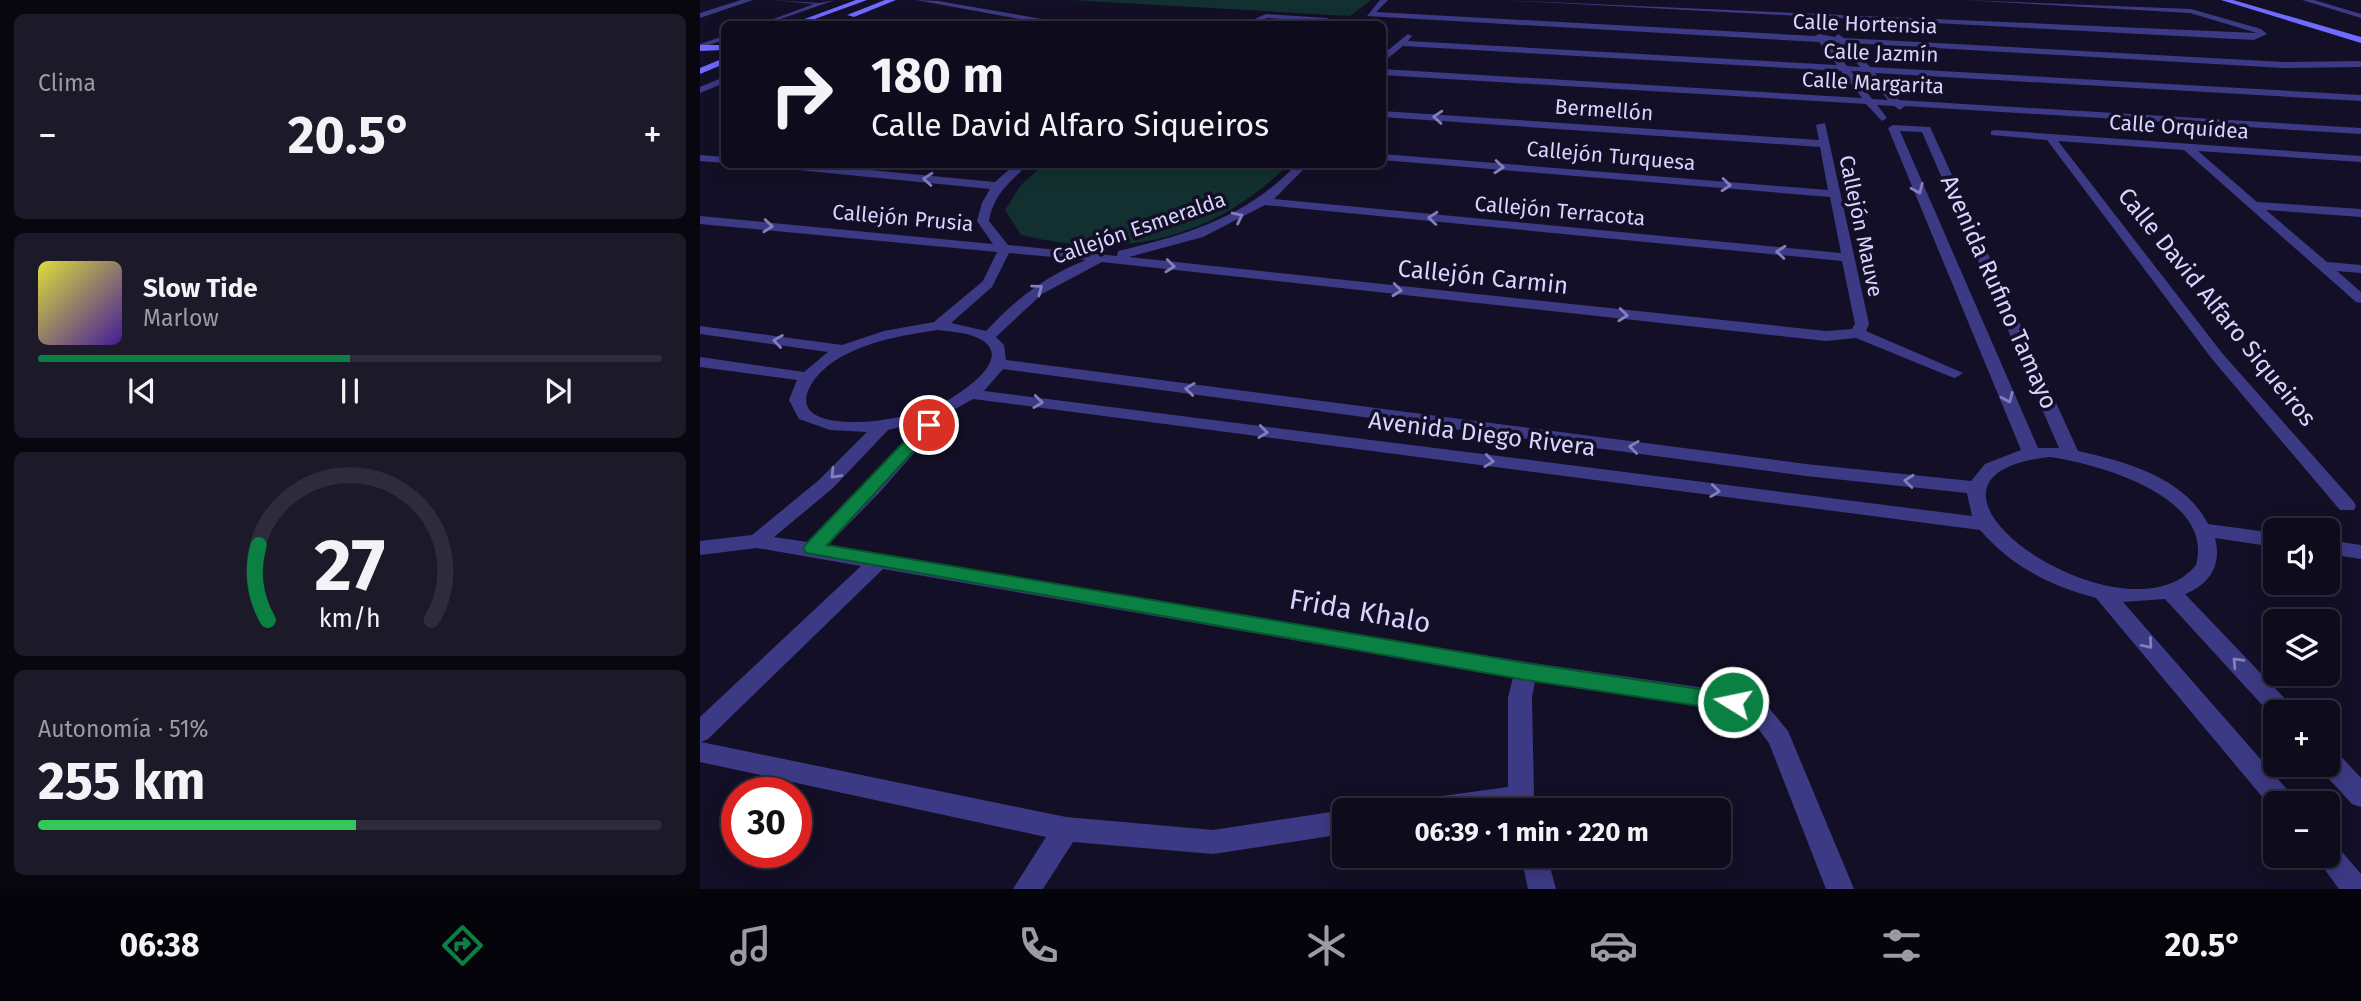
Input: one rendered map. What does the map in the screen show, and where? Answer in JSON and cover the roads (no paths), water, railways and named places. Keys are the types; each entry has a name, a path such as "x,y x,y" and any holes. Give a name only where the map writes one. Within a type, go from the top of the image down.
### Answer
{"street":[{"path":"700,16 749,0"},
{"path":"804,21 863,0"},
{"path":"833,21 892,0"},
{"name":"Calle Hortensia","path":"1384,0 1369,12 1376,16 1424,19 2317,66 2361,64"},
{"path":"1503,0 2254,37 2263,34 2205,14 1967,0"},
{"path":"1776,0 1824,40 1882,118"},
{"path":"2225,0 2361,40"},
{"path":"2250,0 2361,33"},
{"path":"2306,0 2361,16"},
{"path":"1800,3 1843,40 1908,118"},
{"path":"1254,21 1266,16 1319,21"},
{"path":"1386,56 1424,19"},
{"name":"Calle Jazmín","path":"1401,43 2361,98"},
{"path":"700,47 721,49"},
{"path":"700,59 721,50"},
{"path":"700,71 721,62"},
{"name":"Calle Margarita","path":"1386,72 2361,131"},
{"path":"700,90 721,81"},
{"name":"Bermellón","path":"1386,114 1823,144"},
{"name":"Callejón Mauve","path":"1821,125 1862,324 1858,333"},
{"name":"Avenida Rufino Tamayo","path":"2031,453 1892,129 1926,129 2071,454"},
{"name":"Calle Orquídea","path":"1995,133 2361,159"},
{"name":"Calle David Alfaro Siqueiros","path":"2050,137 2217,356 2347,506"},
{"path":"2187,147 2361,299"},
{"name":"Callejón Turquesa","path":"1386,157 1836,194"},
{"path":"700,158 721,160"},
{"path":"809,168 996,186"},
{"path":"939,326 982,291 996,275 1004,249 983,221 984,207 996,186 1018,168"},
{"name":"Callejón Esmeralda","path":"989,336 1041,286 1068,271 1102,258 1184,239 1221,225 1267,202 1300,168"},
{"name":"Callejón Terracota","path":"1267,202 1849,258"},
{"path":"2254,205 2361,213"},
{"name":"Callejón Prusia","path":"700,219 1102,258"},
{"name":"Callejón Carmin","path":"1102,258 1826,337 1858,333"},
{"path":"2325,266 2361,269"},
{"path":"939,326 967,328 989,336 1001,353 993,374 970,394 945,408 883,425 852,428 826,425 807,418 798,406 798,392 807,377 846,350 886,335 939,326"},
{"path":"700,330 846,350"},
{"path":"1858,333 1955,373"},
{"path":"700,362 807,377"},
{"name":"Avenida Diego Rivera","path":"998,364 1806,470 1977,488"},
{"name":"Avenida Diego Rivera","path":"970,394 1986,524"},
{"path":"812,548 872,489 945,408"},
{"path":"700,548 757,541 826,484 883,425"},
{"path":"2031,453 2071,454 2098,459 2149,480 2181,504 2203,530 2209,549 2206,568 2193,582 2171,592 2139,595 2103,592 2066,581 2032,565 2005,545 1986,524 1977,505 1977,488 1986,471 2004,459 2031,453"},
{"path":"1806,470 1807,503"},
{"path":"2203,530 2263,538"},
{"name":"Frida Khalo","path":"757,541 812,548 1526,671 1718,699 1761,715 1779,738 1841,889"},
{"path":"2340,549 2361,552"},
{"path":"700,732 879,561"},
{"path":"2103,592 2273,791"},
{"path":"2171,592 2272,700"},
{"path":"1523,798 1520,697 1526,671"},
{"path":"700,752 1066,829 1213,842 1332,824"},
{"path":"2340,773 2361,796"},
{"path":"1027,889 1066,829"},
{"path":"1537,868 1542,889"},
{"path":"2339,868 2356,889"}],"lane":[{"path":"776,0 823,3"},
{"path":"771,21 832,0"},
{"path":"919,0 1038,21"},
{"path":"700,38 721,38"},
{"path":"700,47 721,39"}]}
